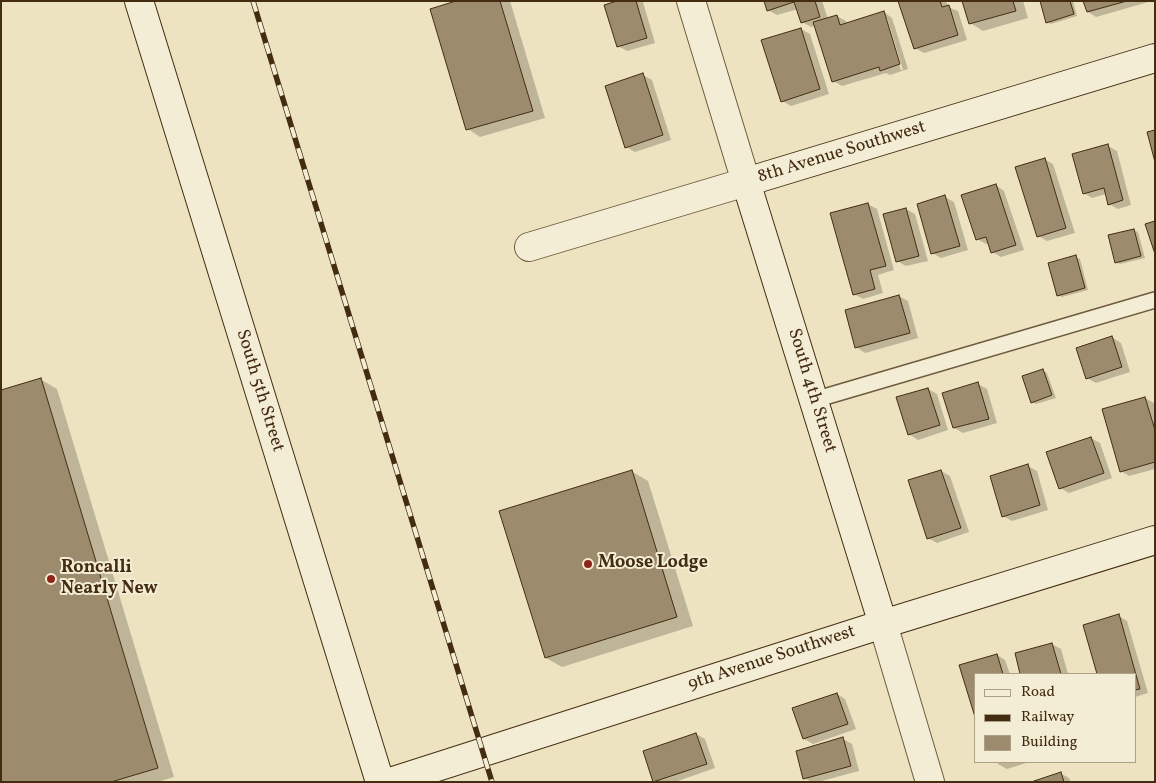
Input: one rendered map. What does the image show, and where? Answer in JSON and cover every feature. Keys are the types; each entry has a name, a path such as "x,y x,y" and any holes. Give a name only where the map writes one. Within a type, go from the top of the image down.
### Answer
{"street":[{"name":"South 5th Street","path":"139,1 380,782"},
{"name":"South 4th Street","path":"691,1 930,782"},
{"name":"8th Avenue Southwest","path":"529,247 1155,58"},
{"name":"9th Avenue Southwest","path":"390,782 883,624 1155,540"}],"lane":[{"path":"814,400 1155,300"}],"building":[{"path":"456,1 500,1 533,111 466,130 430,9"},
{"path":"617,1 636,1 647,38 617,47 604,5"},
{"path":"764,1 815,1 820,17 801,23 794,2 767,11"},
{"path":"898,1 940,1 942,7 949,5 958,35 914,49"},
{"path":"962,1 1013,1 1016,11 969,24"},
{"path":"1040,1 1070,1 1074,14 1046,23"},
{"path":"1083,1 1127,1 1087,12"},
{"path":"884,11 900,64 880,71 879,67 832,82 813,22 837,15 840,25"},
{"path":"801,28 820,89 781,102 761,40"},
{"path":"643,73 663,135 625,148 605,86"},
{"path":"1155,130 1155,162 1147,132"},
{"path":"1108,144 1123,200 1108,205 1104,188 1083,194 1072,154"},
{"path":"1045,158 1066,228 1037,237 1015,167"},
{"path":"996,184 1016,245 991,253 986,237 976,240 961,195"},
{"path":"945,195 960,246 931,254 917,204"},
{"path":"868,203 886,266 870,270 875,289 853,295 830,213"},
{"path":"906,208 919,256 896,262 883,214"},
{"path":"1155,221 1155,254 1145,224"},
{"path":"1134,229 1141,256 1115,263 1108,235"},
{"path":"1076,255 1085,288 1057,296 1048,263"},
{"path":"899,295 910,333 855,348 845,310"},
{"path":"1112,336 1122,367 1086,379 1076,348"},
{"path":"1043,369 1052,395 1031,403 1022,376"},
{"name":"Roncalli Nearly New","path":"41,378 158,768 111,782 1,782 1,390"},
{"path":"978,382 989,419 953,428 942,393"},
{"path":"928,388 940,425 908,435 896,397"},
{"path":"1145,397 1155,430 1155,462 1120,472 1102,409"},
{"path":"1091,437 1104,473 1059,489 1046,452"},
{"path":"1028,464 1040,505 1002,517 990,476"},
{"name":"Moose Lodge","path":"632,470 677,617 545,658 499,511"},
{"path":"941,470 961,528 927,539 908,480"},
{"path":"1119,614 1136,673 1097,673 1083,625"},
{"path":"1052,643 1061,673 1020,673 1015,653"},
{"path":"997,654 1003,673 974,673 974,714 959,665"},
{"path":"1136,675 1140,689 1136,690"},
{"path":"837,693 848,724 803,739 792,708"},
{"path":"696,733 707,764 653,782 643,751"},
{"path":"843,737 851,766 803,779 796,751"},
{"path":"1061,772 1064,782 1031,782"}],"railway":[{"path":"253,1 492,782"}],"place":[{"name":"Moose Lodge","path":"588,564"},
{"name":"Roncalli Nearly New","path":"51,579"}]}
